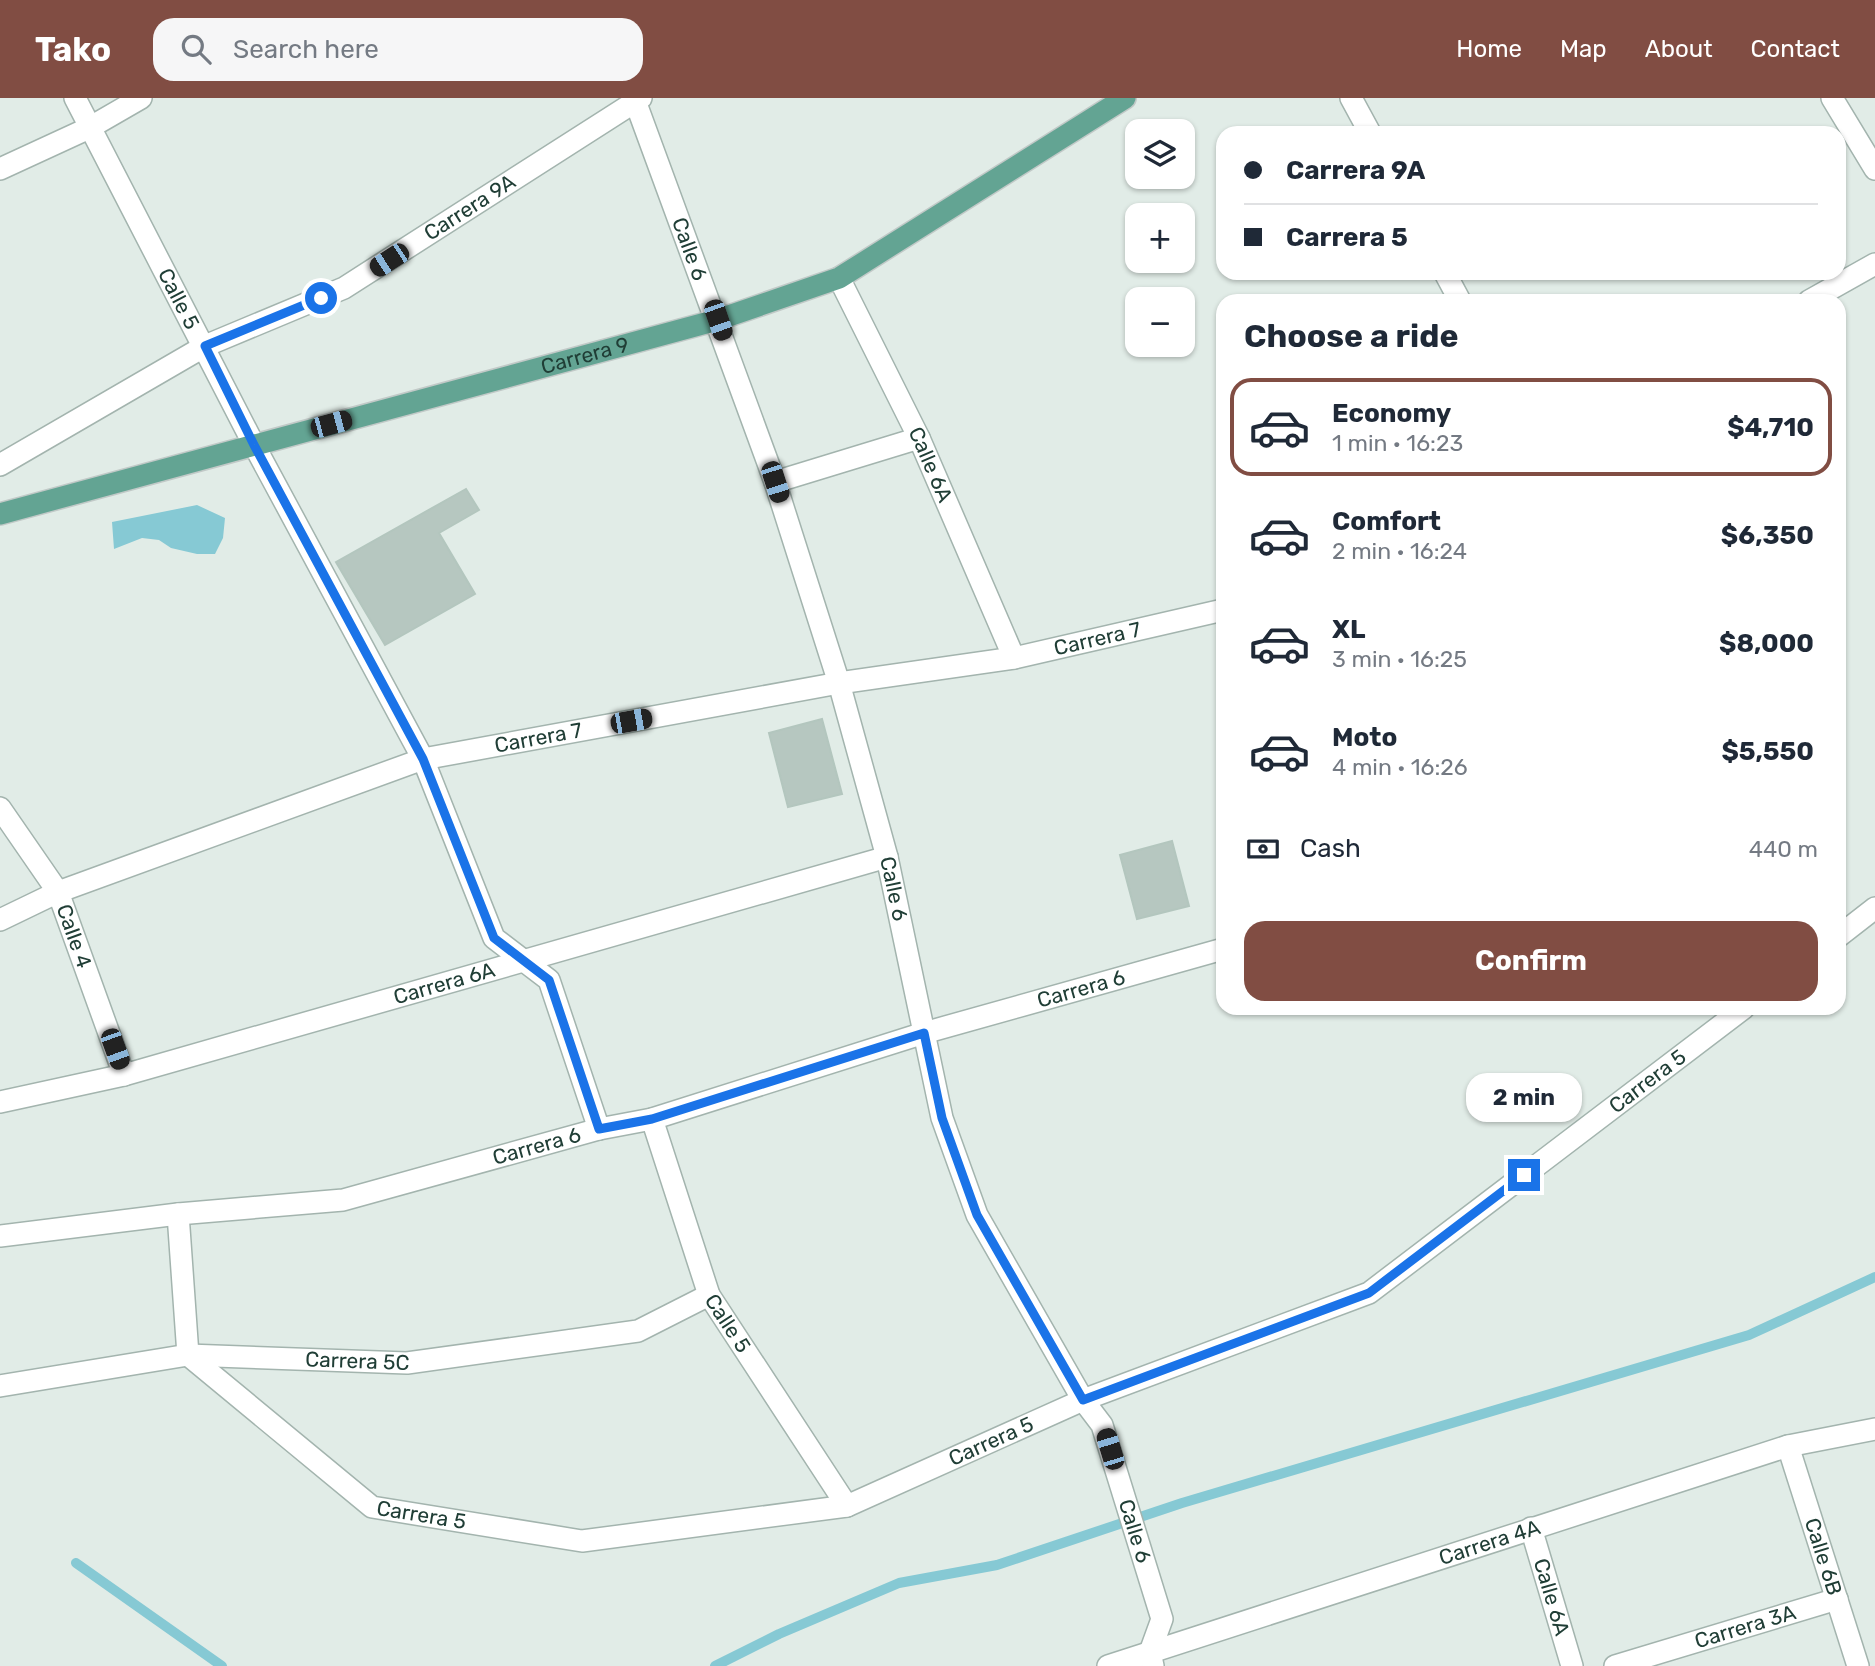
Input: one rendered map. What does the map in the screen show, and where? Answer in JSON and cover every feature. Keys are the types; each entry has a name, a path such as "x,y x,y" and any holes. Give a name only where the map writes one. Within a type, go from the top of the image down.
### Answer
{"main road":[{"name":"Carrera 9","path":"0,514 718,320 839,278 1125,98"}],"street":[{"name":"Calle 5","path":"75,98 254,445 423,759 494,938 549,980 599,1129"},
{"path":"0,169 89,128 141,98"},
{"path":"1351,98 1366,126"},
{"path":"1832,98 1875,169"},
{"name":"Calle 6","path":"637,99 775,482 839,683 887,857 942,1118 977,1215 1083,1400 1102,1425 1162,1619 1152,1659"},
{"name":"Carrera 9A","path":"0,466 205,346 344,288 637,99"},
{"path":"1821,294 1875,264"},
{"name":"Calle 6A","path":"839,278 919,438 1014,658"},
{"path":"775,482 919,438"},
{"name":"Carrera 7","path":"0,920 58,892 423,759 839,683 1014,658 1216,612"},
{"name":"Calle 4","path":"0,808 58,892 124,1075"},
{"name":"Carrera 6A","path":"0,1102 124,1075 522,959 887,857"},
{"path":"1846,931 1875,908"},
{"name":"Carrera 6","path":"0,1236 178,1214 343,1200 599,1129 652,1119 924,1033 1216,951"},
{"name":"Carrera 5","path":"188,1356 372,1507 582,1541 847,1506 1083,1400 1369,1293 1735,1015"},
{"name":"Calle 5","path":"652,1119 709,1295 847,1506"},
{"path":"178,1214 188,1356"},
{"name":"Carrera 5C","path":"0,1386 188,1356 407,1363 638,1331 709,1295"},
{"name":"Carrera 4A","path":"1108,1666 1152,1659 1531,1528 1787,1446 1875,1429"},
{"name":"Calle 6B","path":"1787,1446 1858,1666"},
{"name":"Calle 6A","path":"1531,1528 1572,1666"},
{"name":"Carrera 3A","path":"1615,1666 1838,1599"}],"water":[{"path":"197,505 225,518 223,538 215,554 197,554 171,548 159,540 142,538 114,549 112,522"}],"building":[{"path":"466,489 479,510 439,533 475,594 385,645 336,562"},
{"path":"822,719 842,794 788,807 769,733"},
{"path":"1172,841 1189,906 1137,919 1120,855"}],"waterway":[{"path":"715,1666 779,1634 899,1583 997,1565 1182,1503 1749,1335 1875,1277"},
{"path":"76,1563 222,1666"}],"route":[{"path":"321,298 205,346 254,445 423,759 494,938 549,980 599,1129 652,1119 924,1033 942,1118 977,1215 1083,1400 1369,1293 1524,1175"}]}
